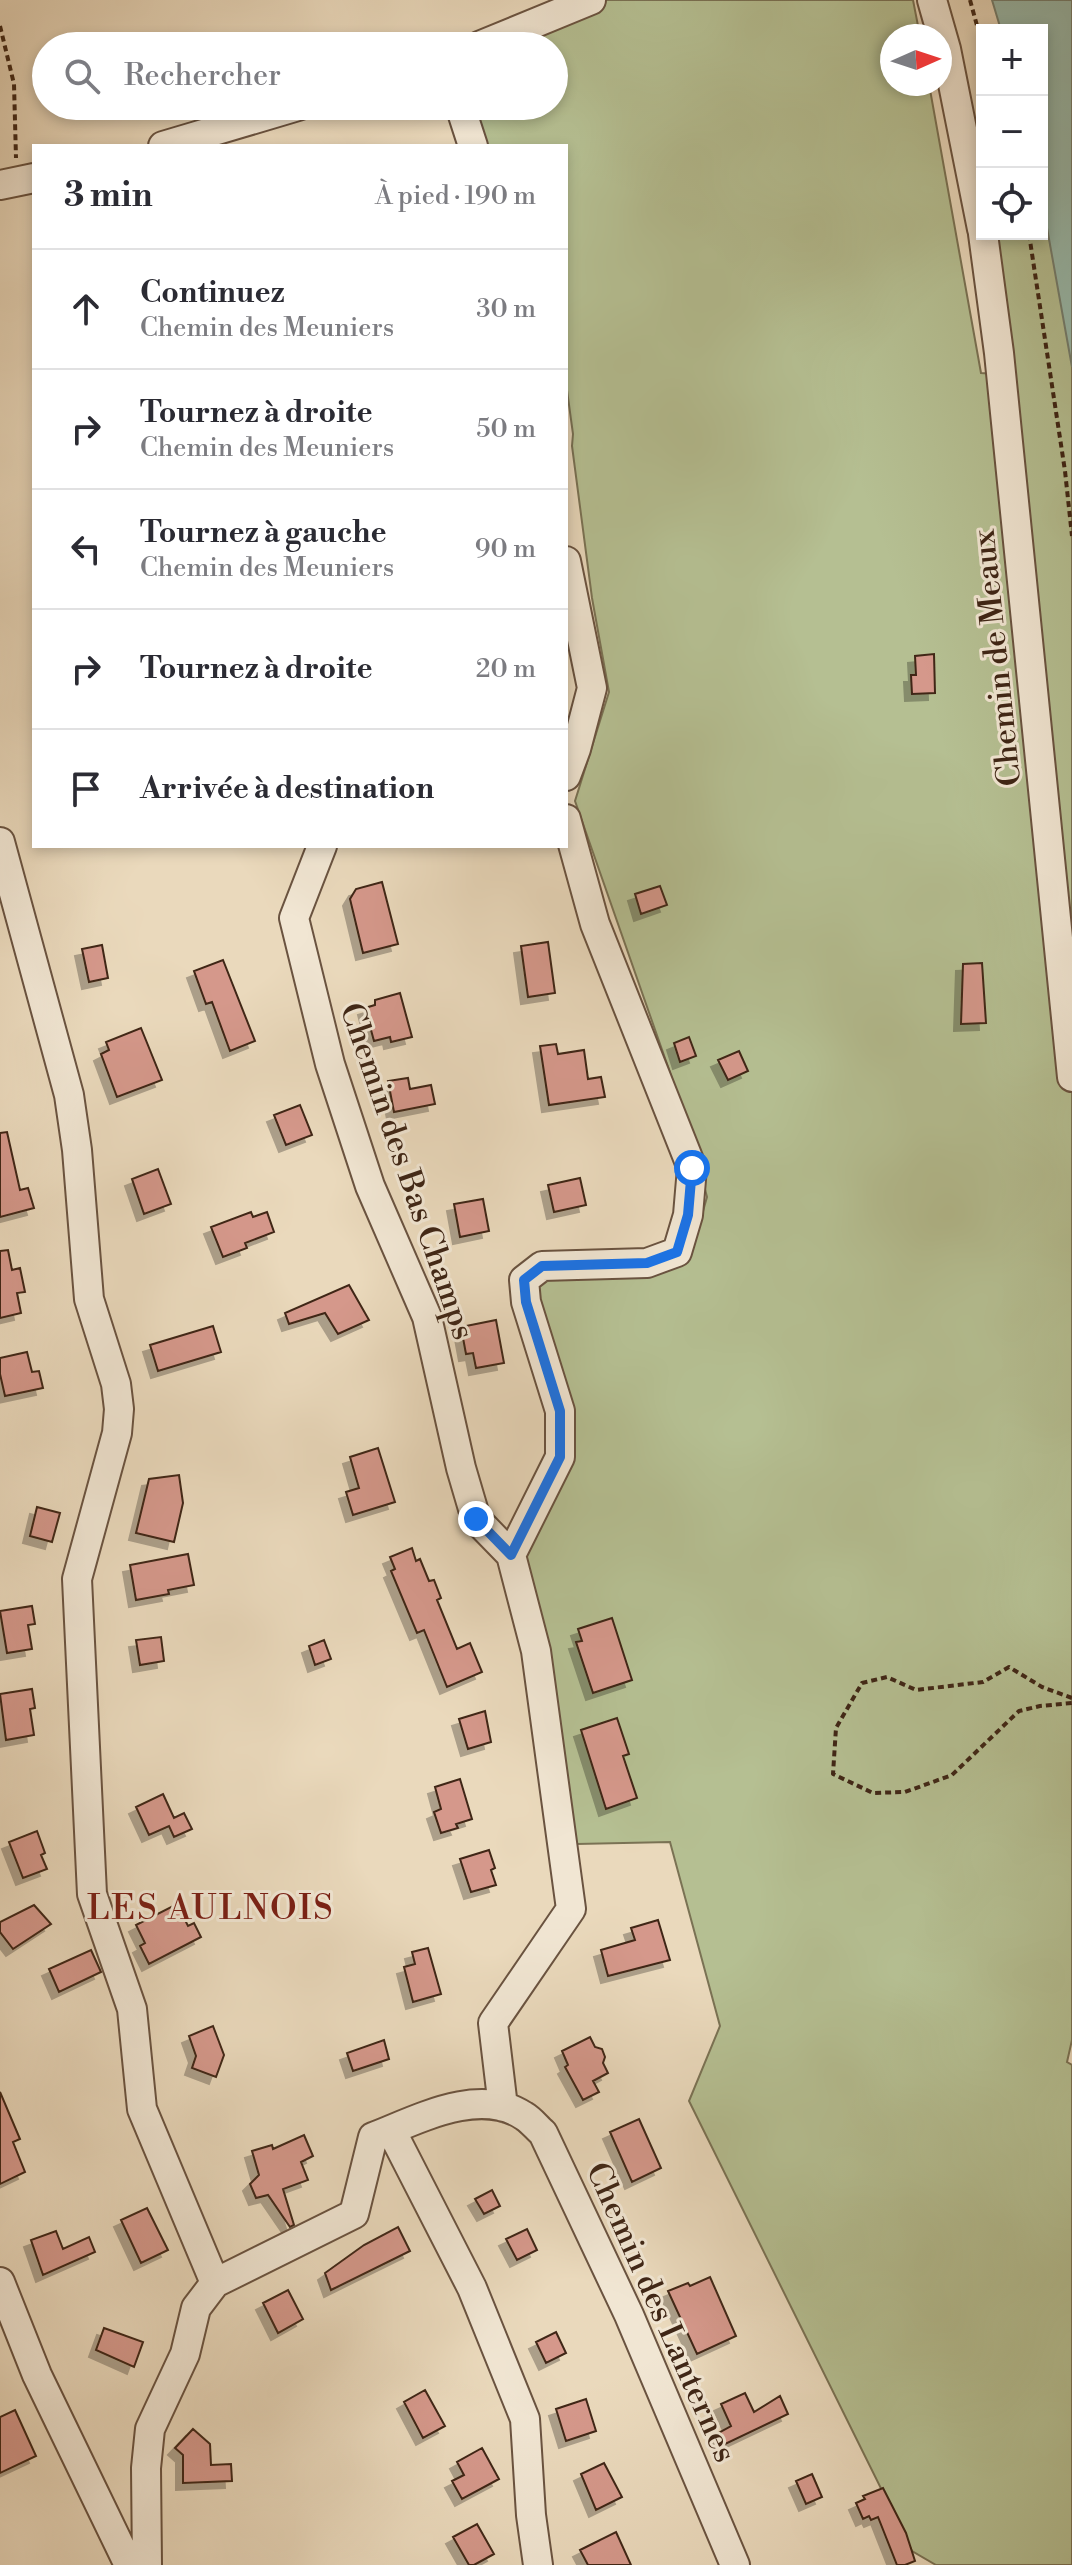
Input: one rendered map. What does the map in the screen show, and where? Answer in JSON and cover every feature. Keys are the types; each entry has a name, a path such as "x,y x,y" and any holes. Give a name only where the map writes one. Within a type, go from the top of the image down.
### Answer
{"street":[{"path":"513,32 591,0"},
{"name":"Chemin de Meaux","path":"932,0 946,49 976,202"},
{"path":"170,144 251,120"},
{"path":"465,120 472,144"},
{"name":"Chemin de Meaux","path":"983,240 999,353 1072,1077"},
{"path":"568,571 592,688 568,769"},
{"path":"147,2565 146,2468 150,2429 185,2354 196,2308 215,2283 354,2214 373,2137 427,2116 475,2103 503,2107 493,2023 571,1909 536,1651 511,1555 560,1457 560,1411 526,1302 524,1280 542,1266 647,1263 677,1252 688,1215 692,1168 595,924 568,826"},
{"path":"0,842 69,1095 77,1150 89,1299 116,1384 119,1409 117,1433 77,1579 92,1894 132,2009 142,2109 215,2283"},
{"name":"Chemin des Bas Champs","path":"321,848 294,918 330,1064 370,1186 427,1317 461,1468 476,1519 511,1555"},
{"name":"Chemin des Lanternes","path":"503,2107 524,2116 543,2133 629,2315 735,2565"},
{"path":"391,2130 472,2288 525,2419 531,2515 538,2565"},
{"path":"0,2282 37,2375 129,2565"}],"path":[{"path":"970,0 977,24"},
{"path":"0,26 14,84 17,182"},
{"path":"1030,240 1072,536"},
{"path":"1009,1667 1072,1701 1019,1711 952,1775 905,1792 873,1793 833,1774 836,1728 862,1683 887,1677 916,1690 983,1682 1009,1667"}],"shaded area":[{"path":"591,0 913,0 918,24 880,24 880,96 931,96 981,373 996,374 983,240 1048,240 1048,231 1072,355 1072,2040 1067,2062 1072,2065 1072,2565 936,2565 912,2551 689,2101 720,2026 670,1842 577,1844 511,1555 560,1457 524,1280 692,1250 707,1197 688,1124 575,801 609,692 592,598 568,398 568,144 476,144 467,120 568,120 568,32 513,32"},
{"path":"992,0 1072,0 1072,367 1048,233 1048,24 999,24"}],"building":[{"path":"934,654 935,693 912,694 911,675 916,675 915,656"},
{"path":"382,882 398,944 363,953 350,899 356,889"},
{"path":"660,886 667,905 641,914 635,894"},
{"path":"548,942 555,993 528,997 521,946"},
{"path":"102,945 108,978 89,982 82,949"},
{"path":"223,960 255,1041 230,1051 212,1002 206,1004 194,971"},
{"path":"982,963 986,1023 961,1024 963,964"},
{"path":"400,993 412,1037 391,1042 390,1037 374,1041 365,1008 375,1005 375,1000"},
{"path":"141,1028 162,1080 117,1097 101,1054 109,1050 106,1042"},
{"path":"689,1037 696,1056 680,1062 674,1043"},
{"path":"556,1044 558,1054 584,1050 588,1079 601,1077 605,1097 549,1105 540,1046"},
{"path":"739,1051 748,1071 728,1080 718,1060"},
{"path":"408,1078 410,1089 431,1085 435,1104 394,1112 388,1081"},
{"path":"300,1105 312,1135 286,1145 274,1115"},
{"path":"7,1132 20,1190 28,1188 34,1208 0,1217 0,1133"},
{"path":"158,1169 171,1204 144,1214 132,1179"},
{"path":"580,1178 586,1205 554,1212 548,1185"},
{"path":"483,1199 489,1231 460,1237 454,1204"},
{"path":"251,1212 253,1217 267,1212 274,1232 245,1243 247,1248 223,1257 211,1227"},
{"path":"8,1250 12,1270 20,1268 25,1292 17,1293 21,1313 0,1318 0,1251"},
{"path":"349,1285 369,1320 338,1334 325,1313 289,1324 285,1313"},
{"path":"496,1320 504,1363 476,1368 473,1353 466,1354 461,1327"},
{"path":"213,1326 221,1352 158,1371 150,1345"},
{"path":"27,1352 32,1372 39,1371 43,1388 5,1396 0,1358"},
{"path":"378,1448 395,1502 353,1515 346,1492 359,1488 350,1457"},
{"path":"179,1475 183,1503 174,1542 136,1533 149,1479"},
{"path":"37,1507 60,1513 52,1542 30,1536"},
{"path":"412,1548 429,1581 434,1580 441,1598 437,1600 457,1649 470,1643 482,1672 447,1687 424,1630 417,1633 391,1571 395,1569 390,1557"},
{"path":"188,1554 194,1585 168,1590 169,1594 136,1600 130,1565"},
{"path":"32,1606 35,1624 28,1625 32,1649 7,1653 0,1611"},
{"path":"612,1618 632,1680 593,1693 576,1642 582,1641 578,1629"},
{"path":"161,1637 164,1661 140,1665 136,1640"},
{"path":"324,1640 331,1659 315,1665 309,1646"},
{"path":"32,1689 35,1708 30,1709 34,1735 6,1740 0,1694"},
{"path":"485,1711 491,1742 468,1749 459,1719"},
{"path":"617,1718 629,1754 623,1756 637,1798 606,1809 581,1730"},
{"path":"460,1779 472,1819 456,1824 458,1828 441,1833 434,1812 441,1809 435,1787"},
{"path":"163,1794 174,1818 184,1813 192,1829 174,1837 169,1826 149,1835 136,1807"},
{"path":"37,1831 47,1869 23,1878 9,1842"},
{"path":"489,1850 496,1885 471,1892 460,1859"},
{"path":"177,1904 188,1926 194,1923 201,1937 149,1964 140,1946 145,1943 136,1925"},
{"path":"34,1905 51,1924 13,1949 0,1932 0,1922"},
{"path":"658,1920 670,1960 608,1976 601,1950 635,1940 631,1928"},
{"path":"428,1948 441,1994 413,2002 404,1967 415,1964 412,1952"},
{"path":"91,1950 101,1972 59,1992 49,1969"},
{"path":"213,2026 224,2055 216,2077 192,2068 196,2056 189,2036"},
{"path":"590,2037 595,2047 602,2049 605,2057 603,2063 608,2073 593,2081 599,2092 583,2100 565,2067 568,2065 562,2051"},
{"path":"384,2040 389,2059 353,2071 347,2053"},
{"path":"0,2092 20,2139 13,2142 25,2172 0,2184"},
{"path":"639,2119 661,2168 632,2182 610,2132"},
{"path":"304,2135 313,2156 301,2162 308,2180 283,2189 294,2225 290,2227 268,2195 256,2198 250,2184 259,2175 252,2151 272,2145 273,2149"},
{"path":"492,2190 500,2206 484,2214 475,2199"},
{"path":"147,2208 168,2250 141,2263 121,2220"},
{"path":"398,2227 410,2251 331,2290 325,2273 364,2245"},
{"path":"527,2229 537,2250 517,2260 506,2239"},
{"path":"56,2231 63,2249 89,2237 95,2252 43,2275 31,2240"},
{"path":"710,2277 736,2336 697,2354 668,2291"},
{"path":"288,2290 303,2319 278,2333 263,2303"},
{"path":"104,2328 143,2342 134,2367 96,2350"},
{"path":"556,2332 566,2353 546,2363 536,2342"},
{"path":"425,2390 445,2426 423,2438 404,2402"},
{"path":"745,2393 754,2412 780,2396 788,2414 721,2446 715,2435 731,2426 721,2404"},
{"path":"586,2399 596,2431 566,2441 556,2409"},
{"path":"15,2410 36,2456 0,2473 0,2417"},
{"path":"193,2429 210,2444 211,2465 231,2464 232,2481 183,2483 183,2455 175,2448"},
{"path":"482,2448 499,2479 462,2499 452,2481 464,2475 457,2462"},
{"path":"604,2463 622,2497 596,2510 581,2474"},
{"path":"812,2474 822,2497 806,2504 796,2481"},
{"path":"883,2488 906,2533 915,2561 905,2565 897,2565 878,2517 863,2519 856,2503 865,2499 863,2496"},
{"path":"477,2524 494,2554 469,2565 453,2537"},
{"path":"616,2532 631,2565 588,2565 580,2550"}],"district":[{"name":"LES AULNOIS","path":"211,1907"}],"route":[{"path":"476,1519 511,1555 560,1457 560,1411 526,1302 524,1280 542,1266 647,1263 677,1252 688,1215 692,1168"}]}
